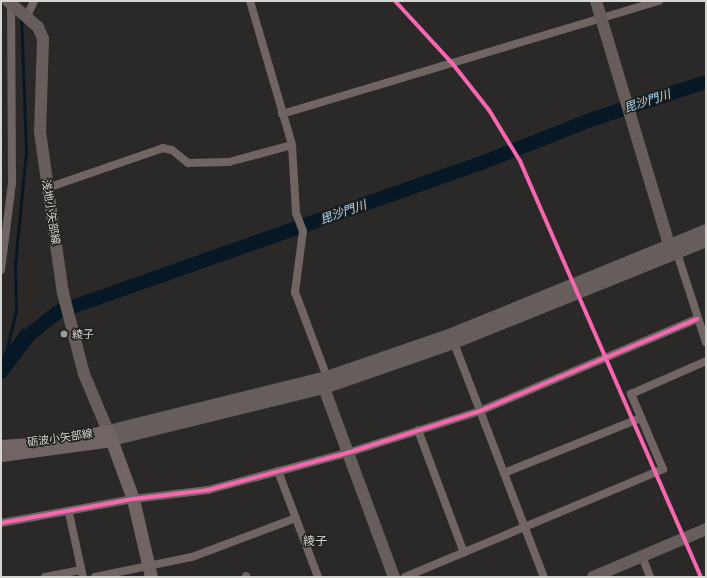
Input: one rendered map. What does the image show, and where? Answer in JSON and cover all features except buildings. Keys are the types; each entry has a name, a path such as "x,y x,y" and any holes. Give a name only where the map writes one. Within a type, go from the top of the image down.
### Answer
{"main road":[{"name":"砺波小矢部線","path":"1,446 110,435"},
{"name":"砺波小矢部線","path":"1,455 110,435"},
{"path":"110,435 133,498 150,571"}],"street":[{"path":"27,16 34,1"},
{"path":"250,1 292,146 296,213 303,232 295,292 347,453 394,577"},
{"path":"596,1 673,249 706,342"},
{"path":"282,114 659,1"},
{"path":"1,270 12,183 10,2"},
{"name":"浅地小矢部線","path":"10,2 38,27 43,39 40,132 46,188 65,302 84,374 110,435"},
{"path":"46,188 163,148 172,150 188,163 229,162 292,146"},
{"path":"110,435 325,382 454,343 673,249 706,230"},
{"path":"325,382 673,249 706,241"},
{"path":"1,523 69,513 133,498 208,490 347,453 480,411 697,319"},
{"path":"454,343 544,577"},
{"path":"405,577 663,469 631,394 706,361"},
{"path":"504,473 641,418"},
{"path":"418,430 464,553"},
{"path":"278,471 318,577"},
{"path":"46,577 82,574 69,513"},
{"path":"96,577 150,571 296,518"},
{"path":"593,577 706,529"},
{"path":"642,556 650,577"}],"water":[{"path":"23,328 31,341 1,377 1,357"}],"waterway":[{"path":"6,352 16,311 15,264 26,151 21,17"},
{"name":"毘沙門川","path":"1,372 28,336 58,312 479,164 596,118 706,82"}],"cycle path":[{"path":"395,1 452,63 489,110 520,161 701,577"},
{"path":"1,523 133,499 208,490 347,453 480,411 697,319"}],"place":[{"name":"綾子","path":"64,334"}],"district":[{"name":"綾子","path":"315,541"}]}
